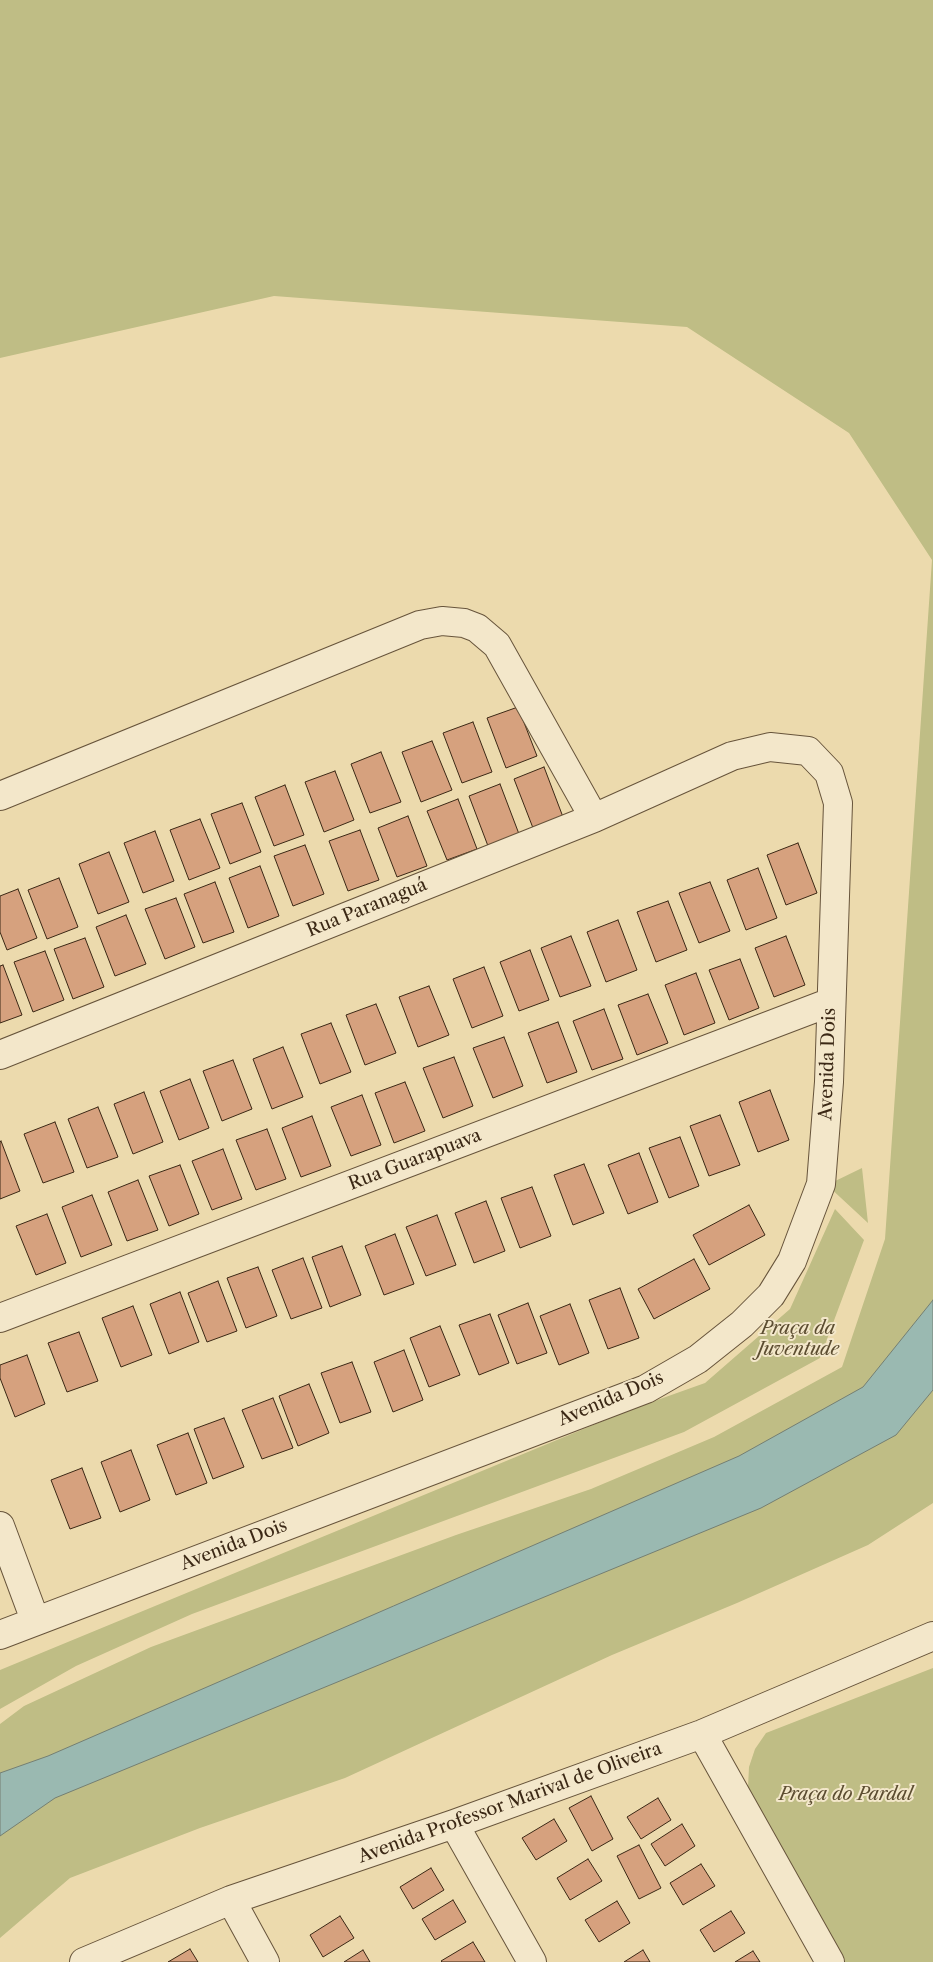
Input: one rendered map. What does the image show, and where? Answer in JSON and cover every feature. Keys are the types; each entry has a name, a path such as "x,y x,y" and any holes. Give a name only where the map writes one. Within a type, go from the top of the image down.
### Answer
{"street":[{"path":"0,796 420,625 442,621 464,622 477,628 497,645 594,818"},
{"name":"Avenida Dois","path":"0,1635 35,1620 646,1389 706,1353 742,1324 771,1295 792,1261 820,1184 829,1082 838,803 829,773 808,751 770,747 732,756"},
{"name":"Rua Paranaguá","path":"0,1055 594,818 732,756"},
{"name":"Rua Guarapuava","path":"0,1318 831,1002"},
{"path":"0,1526 35,1620"},
{"name":"Avenida Professor Marival de Oliveira","path":"84,1962 231,1900 454,1824 702,1734 933,1636"},
{"path":"702,1734 830,1962"},
{"path":"454,1824 532,1962"},
{"path":"231,1900 265,1962"}],"green space":[{"path":"0,0 933,0 933,1503 868,1545 737,1603 612,1655 345,1778 200,1828 70,1878 0,1938 0,1724 24,1706 151,1647 456,1535 591,1489 714,1437 842,1367 885,1239 932,560 849,433 687,327 274,296 0,358"},
{"path":"862,1168 868,1223 827,1185"},
{"name":"Praça da Juventude","path":"835,1209 864,1240 820,1358 684,1432 192,1614 76,1666 0,1709 0,1670 632,1409 705,1383 790,1309"},
{"name":"Praça do Pardal","path":"933,1668 933,1962 840,1962 752,1805 748,1787 749,1767 755,1749 766,1733"}],"water":[{"path":"933,1300 933,1390 896,1435 761,1508 55,1798 0,1836 0,1773 48,1756 739,1456 863,1387"}],"building":[{"path":"518,707 537,756 506,768 487,718"},
{"path":"473,722 492,772 462,783 443,733"},
{"path":"432,741 452,790 421,802 402,752"},
{"path":"381,752 401,802 370,813 351,764"},
{"path":"544,767 563,817 533,828 514,779"},
{"path":"335,771 354,820 324,832 305,782"},
{"path":"500,784 519,834 488,846 469,796"},
{"path":"285,785 304,835 274,846 255,797"},
{"path":"458,799 477,849 447,860 427,811"},
{"path":"242,803 261,852 230,864 211,814"},
{"path":"408,816 427,866 397,877 378,828"},
{"path":"200,819 220,868 189,880 170,830"},
{"path":"360,830 379,880 348,891 329,841"},
{"path":"155,831 174,881 143,893 124,843"},
{"path":"798,843 817,893 786,905 767,855"},
{"path":"305,845 324,894 293,906 274,856"},
{"path":"109,852 129,902 98,914 79,864"},
{"path":"260,866 279,916 248,928 229,878"},
{"path":"758,868 777,918 746,930 727,880"},
{"path":"59,878 78,927 47,939 28,890"},
{"path":"215,882 234,932 203,943 184,894"},
{"path":"710,882 730,931 699,943 679,893"},
{"path":"18,889 37,938 7,950 0,932 0,896"},
{"path":"176,898 195,947 165,959 145,909"},
{"path":"668,901 687,950 656,962 637,912"},
{"path":"126,915 146,964 115,976 96,927"},
{"path":"618,920 637,970 606,982 587,932"},
{"path":"571,936 591,986 560,997 541,948"},
{"path":"786,936 805,985 774,997 755,948"},
{"path":"85,938 104,987 73,999 54,949"},
{"path":"530,950 549,1000 519,1011 500,962"},
{"path":"45,951 64,1000 33,1012 14,962"},
{"path":"740,959 759,1008 729,1020 709,970"},
{"path":"3,965 22,1015 0,1023 0,966"},
{"path":"484,967 503,1016 472,1028 453,979"},
{"path":"696,973 715,1023 684,1035 665,985"},
{"path":"429,986 449,1035 418,1047 399,997"},
{"path":"648,994 668,1043 637,1055 618,1005"},
{"path":"376,1004 396,1053 365,1065 346,1015"},
{"path":"604,1009 623,1059 592,1070 573,1021"},
{"path":"558,1022 577,1072 547,1083 528,1033"},
{"path":"331,1023 351,1072 320,1084 301,1034"},
{"path":"504,1037 523,1086 493,1098 473,1048"},
{"path":"283,1047 303,1097 272,1109 253,1059"},
{"path":"454,1057 473,1106 443,1118 423,1068"},
{"path":"233,1060 252,1109 222,1121 203,1071"},
{"path":"190,1079 209,1128 179,1140 160,1091"},
{"path":"405,1082 425,1131 394,1143 375,1093"},
{"path":"770,1090 789,1140 758,1152 739,1102"},
{"path":"144,1092 163,1142 133,1154 114,1104"},
{"path":"362,1095 381,1145 351,1156 331,1107"},
{"path":"98,1107 118,1157 87,1168 68,1119"},
{"path":"720,1115 740,1165 709,1176 690,1126"},
{"path":"312,1116 331,1166 301,1177 282,1128"},
{"path":"55,1122 74,1172 43,1183 24,1134"},
{"path":"267,1129 286,1179 256,1190 236,1140"},
{"path":"680,1137 699,1186 669,1198 649,1148"},
{"path":"0,1142 20,1191 0,1199"},
{"path":"223,1149 242,1199 212,1210 192,1161"},
{"path":"639,1153 658,1202 628,1214 608,1165"},
{"path":"584,1164 604,1213 573,1225 554,1175"},
{"path":"180,1165 199,1214 169,1226 149,1176"},
{"path":"138,1180 158,1230 127,1241 108,1192"},
{"path":"532,1187 551,1236 520,1248 501,1198"},
{"path":"92,1195 112,1245 81,1257 62,1207"},
{"path":"486,1201 505,1251 474,1263 455,1213"},
{"path":"749,1205 765,1235 709,1265 693,1235"},
{"path":"47,1214 66,1263 36,1275 16,1226"},
{"path":"437,1215 456,1265 426,1276 406,1227"},
{"path":"395,1234 414,1284 384,1295 365,1246"},
{"path":"342,1246 361,1295 330,1307 312,1257"},
{"path":"303,1258 322,1308 291,1319 272,1270"},
{"path":"694,1259 710,1289 654,1319 638,1289"},
{"path":"258,1267 277,1316 246,1328 227,1278"},
{"path":"218,1281 237,1331 207,1342 188,1293"},
{"path":"620,1288 639,1338 608,1349 589,1300"},
{"path":"180,1292 199,1342 169,1354 150,1304"},
{"path":"528,1303 547,1353 517,1364 498,1315"},
{"path":"570,1304 589,1353 559,1365 540,1316"},
{"path":"133,1306 152,1355 121,1367 102,1318"},
{"path":"490,1314 509,1363 479,1375 459,1325"},
{"path":"440,1326 460,1375 429,1387 410,1338"},
{"path":"79,1332 98,1381 67,1392 48,1343"},
{"path":"404,1350 423,1400 393,1412 374,1362"},
{"path":"27,1355 45,1404 15,1417 0,1378 0,1365"},
{"path":"352,1362 371,1412 340,1423 321,1373"},
{"path":"309,1384 329,1433 298,1446 279,1396"},
{"path":"273,1398 293,1448 262,1459 242,1410"},
{"path":"224,1418 244,1467 213,1479 194,1429"},
{"path":"188,1433 207,1483 176,1495 157,1445"},
{"path":"131,1450 150,1500 120,1512 101,1462"},
{"path":"82,1468 101,1518 70,1529 51,1480"},
{"path":"591,1796 613,1839 592,1851 569,1808"},
{"path":"658,1798 671,1820 641,1839 627,1817"},
{"path":"554,1819 567,1841 536,1860 522,1838"},
{"path":"682,1824 695,1846 665,1866 651,1844"},
{"path":"639,1845 661,1888 639,1899 617,1856"},
{"path":"588,1859 602,1881 570,1900 557,1878"},
{"path":"701,1864 715,1886 683,1905 670,1883"},
{"path":"431,1868 444,1890 413,1909 400,1887"},
{"path":"453,1900 466,1922 435,1940 422,1919"},
{"path":"617,1901 630,1923 599,1942 585,1920"},
{"path":"731,1911 745,1933 714,1952 700,1930"},
{"path":"340,1916 354,1938 323,1957 310,1935"},
{"path":"473,1942 485,1962 441,1961"},
{"path":"190,1949 198,1962 168,1962"},
{"path":"363,1950 370,1962 344,1962"},
{"path":"643,1950 650,1962 624,1962"},
{"path":"753,1951 760,1962 735,1962"}]}
